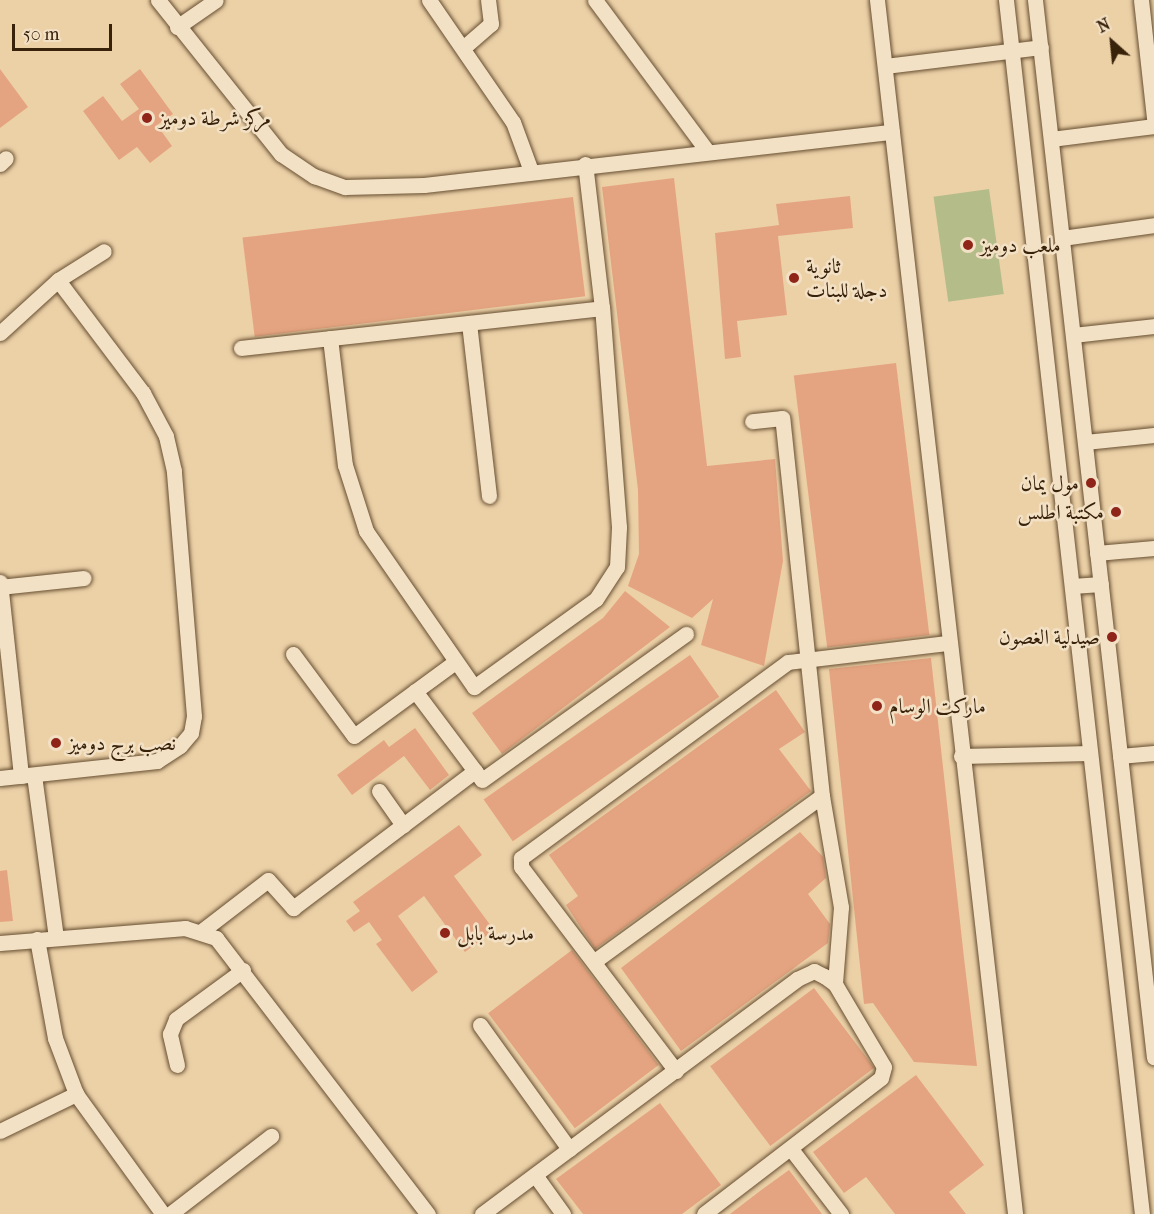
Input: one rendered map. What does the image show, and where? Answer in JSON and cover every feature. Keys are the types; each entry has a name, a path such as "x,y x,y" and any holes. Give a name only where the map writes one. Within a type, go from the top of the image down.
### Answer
{"street":[{"path":"158,0 268,141 291,162 327,182 389,188 892,132"},
{"path":"177,27 216,0"},
{"path":"429,0 513,122 531,171"},
{"path":"463,48 490,24 488,0"},
{"path":"595,0 708,152"},
{"path":"878,0 948,643 1015,1214"},
{"path":"1006,0 1142,1214"},
{"path":"1035,0 1120,756 1150,980 1154,1057"},
{"path":"1141,0 1154,118"},
{"path":"885,66 1041,47"},
{"path":"1051,140 1154,126"},
{"path":"330,338 352,496 388,568 474,687 596,599 617,567 620,527 602,308 585,165"},
{"path":"1062,238 1154,225"},
{"path":"0,333 58,280 104,251"},
{"path":"0,778 157,761 180,746 195,716 174,471 166,436 143,393 58,280"},
{"path":"242,348 602,308"},
{"path":"469,323 489,496"},
{"path":"1073,335 1154,326"},
{"path":"752,420 782,418 822,796 842,907 835,984"},
{"path":"1085,442 1154,435"},
{"path":"1097,553 1154,548"},
{"path":"0,587 84,578"},
{"path":"0,582 27,775 56,938"},
{"path":"1071,586 1101,584"},
{"path":"415,691 482,780 687,634"},
{"path":"676,1071 596,960 521,867 525,852 788,662 948,643"},
{"path":"293,654 354,736 455,662"},
{"path":"961,756 1090,753"},
{"path":"1120,756 1154,753"},
{"path":"203,930 268,879 293,908 475,771"},
{"path":"379,791 403,825"},
{"path":"596,960 822,796"},
{"path":"0,943 203,930 216,938 243,970 428,1214"},
{"path":"37,939 55,1038 76,1094 163,1214"},
{"path":"177,1065 170,1034 176,1018 243,970"},
{"path":"482,1214 797,979 814,971 835,984 884,1067 874,1086 704,1214"},
{"path":"480,1025 568,1149"},
{"path":"0,1131 76,1094"},
{"path":"170,1214 271,1136"},
{"path":"791,1149 841,1214"},
{"path":"535,1176 563,1214"}],"green space":[{"name":"ملعب دوميز","path":"989,189 1004,294 948,302 934,197"}],"building":[{"path":"0,69 28,107 0,128"},
{"name":"مركز شرطة دوميز","path":"140,69 173,114 157,125 172,146 150,163 137,147 119,160 83,111 103,96 122,121 139,109 120,84"},
{"path":"674,178 707,466 775,459 783,561 764,666 701,645 713,599 692,618 628,586 639,554 638,490 602,187"},
{"path":"850,196 853,228 778,236 787,315 737,321 741,357 725,359 715,233 779,225 776,204"},
{"path":"573,197 585,296 255,337 242,238"},
{"path":"896,363 929,635 827,648 794,376"},
{"path":"625,591 670,627 502,754 472,713 603,618"},
{"path":"690,655 719,697 513,841 484,800"},
{"path":"931,658 977,1066 914,1062 873,1003 864,1004 829,669"},
{"path":"776,690 805,732 779,749 811,791 595,949 566,905 578,896 549,855"},
{"path":"415,728 449,775 430,790 404,756 352,795 337,775 384,740 389,747"},
{"path":"459,825 482,855 454,876 494,930 465,952 424,896 398,916 438,972 412,992 376,944 382,940 369,922 354,932 346,921 360,911 353,902"},
{"path":"800,832 823,857 826,878 808,894 830,924 828,943 681,1051 621,968"},
{"path":"7,870 13,921 0,922 0,871"},
{"path":"572,950 659,1065 575,1128 488,1013"},
{"path":"814,988 874,1068 770,1146 710,1066"},
{"path":"916,1075 984,1165 949,1192 966,1214 895,1214 866,1177 844,1193 813,1152"},
{"path":"660,1103 721,1185 682,1214 583,1214 556,1179"},
{"path":"789,1170 822,1214 730,1214 760,1191"}],"place":[{"name":"مركز شرطة دوميز","path":"147,118"},
{"name":"ملعب دوميز","path":"968,245"},
{"name":"ثانوية دجلة للبنات","path":"794,278"},
{"name":"مول يمان","path":"1091,483"},
{"name":"مكتبة اطلس","path":"1116,512"},
{"name":"صيدلية الغصون","path":"1112,637"},
{"name":"ماركت الوسام","path":"877,706"},
{"name":"نصب برج دوميز","path":"56,743"},
{"name":"مدرسة بابل","path":"445,933"}]}
